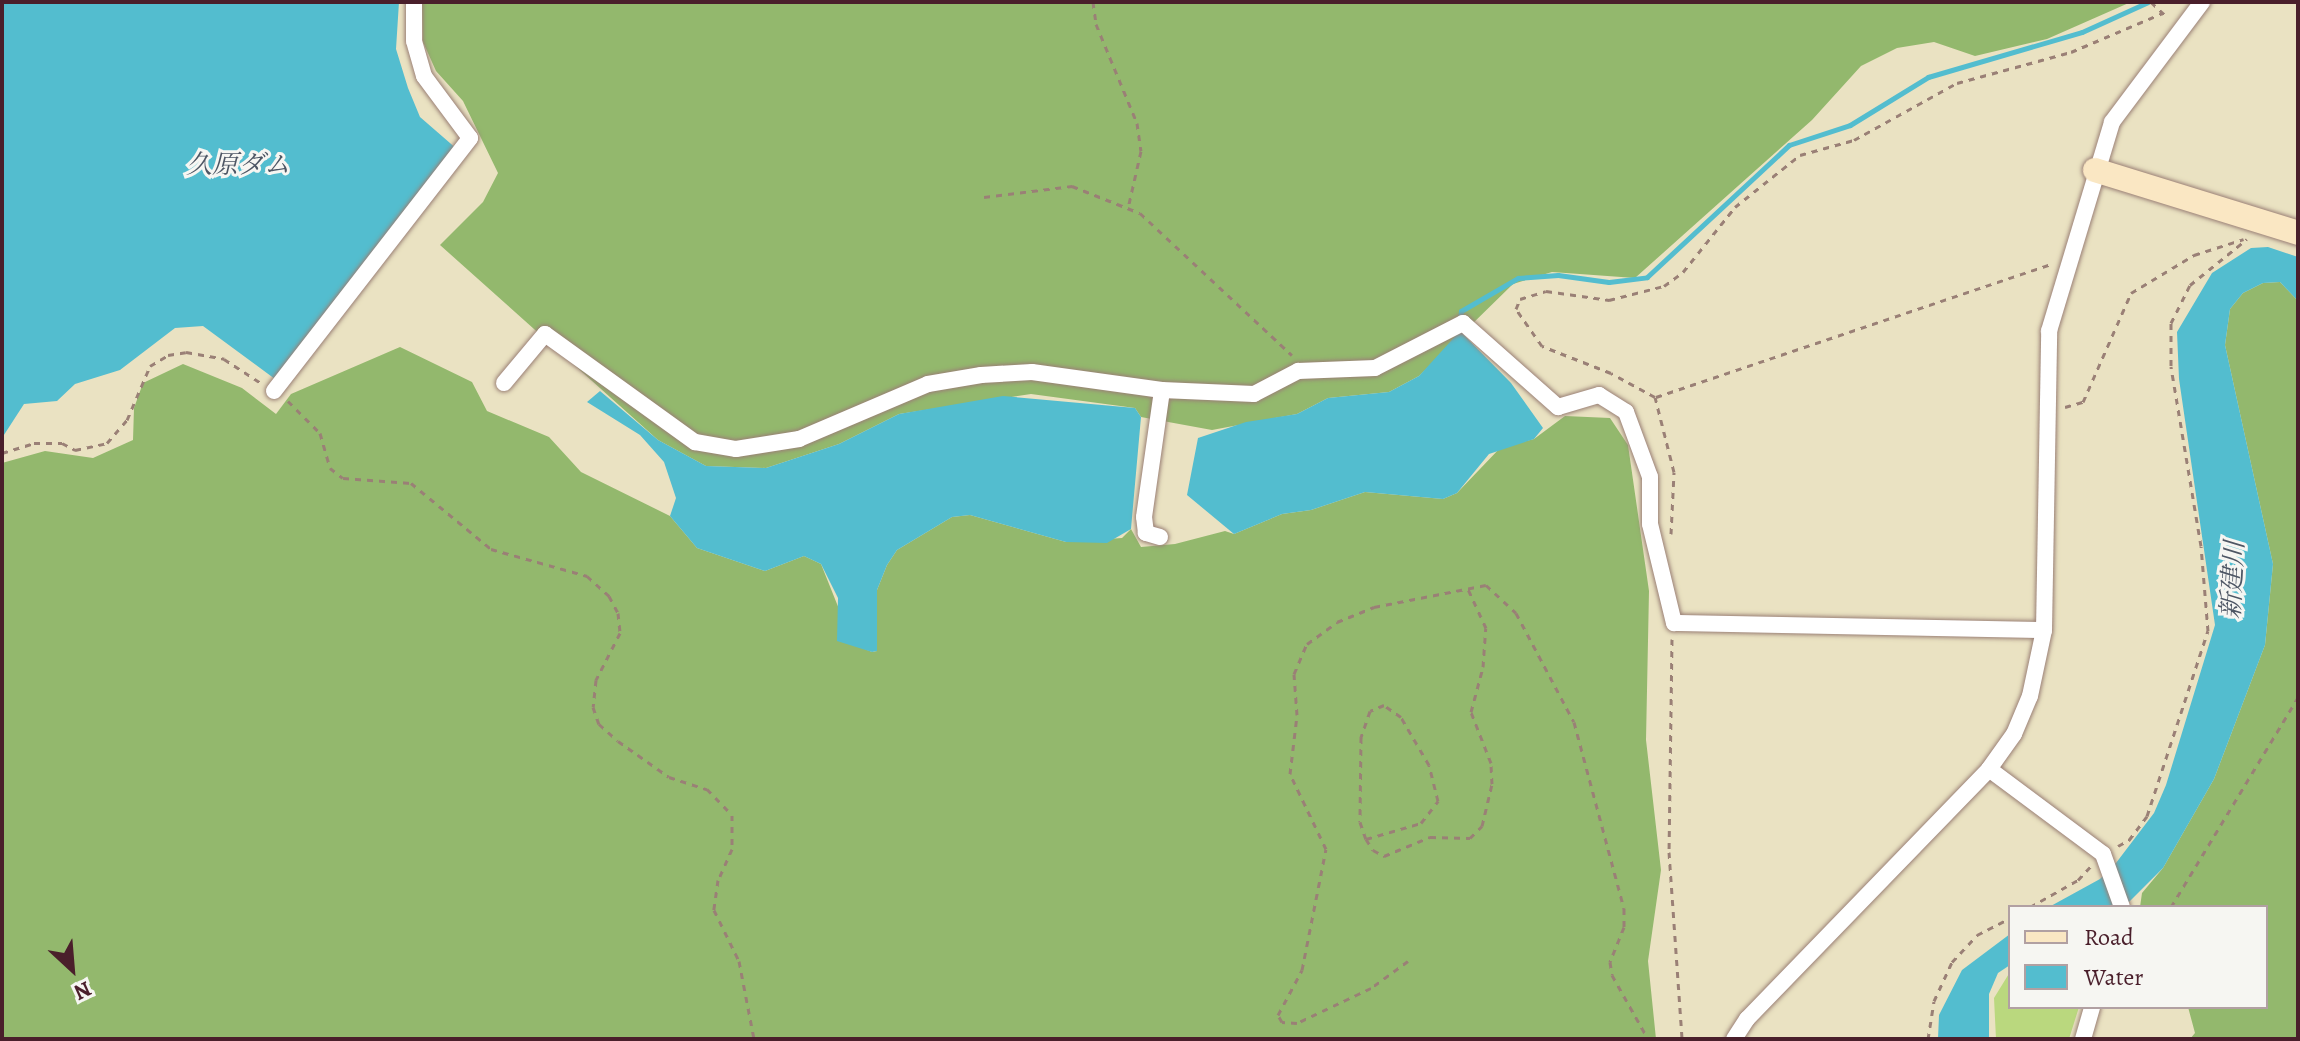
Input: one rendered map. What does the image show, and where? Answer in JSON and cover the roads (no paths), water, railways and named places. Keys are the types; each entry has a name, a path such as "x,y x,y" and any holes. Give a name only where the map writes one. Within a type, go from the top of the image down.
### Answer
{"street":[{"path":"274,391 470,138 424,76 414,41 414,2"},
{"path":"1734,1039 1747,1019 1989,769 2014,734 2030,696 2044,630 2045,412 2049,331 2095,170 2112,122 2202,2"},
{"path":"2095,170 2256,230 2298,233"},
{"path":"504,383 545,334 695,442 736,449 799,439 928,384 981,375 1032,372 1162,390 1254,394 1307,369 1375,368 1463,323 1558,407 1599,395 1626,412 1650,477 1650,524 1674,623 2044,630"},
{"path":"1160,537 1146,533 1144,517 1162,390"},
{"path":"1989,769 2103,854 2121,905"},
{"path":"2083,1039 2091,1009"}],"water":[{"name":"久原ダム","path":"2,2 399,2 396,49 408,88 420,117 458,150 279,382 203,326 175,328 120,370 75,384 57,401 24,404 2,438"},
{"name":"新建川","path":"2268,247 2298,257 2298,301 2280,282 2263,283 2243,293 2230,309 2225,345 2273,564 2265,645 2214,779 2163,868 2126,905 2053,905 2100,879 2154,813 2166,785 2215,625 2179,379 2177,332 2212,273 2251,248"},
{"path":"1460,331 1511,383 1543,428 1534,439 1489,454 1457,493 1443,499 1365,492 1311,510 1282,514 1234,534 1187,495 1198,438 1246,422 1297,414 1328,398 1389,392 1419,376"},
{"path":"600,391 658,440 706,466 766,468 839,444 899,414 1003,396 1135,408 1141,417 1131,529 1107,543 1066,542 970,515 952,517 897,550 887,565 877,590 877,651 872,652 837,641 838,598 821,564 804,556 765,571 697,548 670,516 676,498 664,462 640,435 587,402"},
{"path":"2008,936 2008,966 1998,973 1989,994 1989,1039 1938,1039 1939,1015 1962,970"}],"waterway":[{"path":"1460,319 1461,311 1518,278 1558,275 1609,282 1647,277 1789,145 1850,125 1928,77 2082,32 2148,2"}]}
